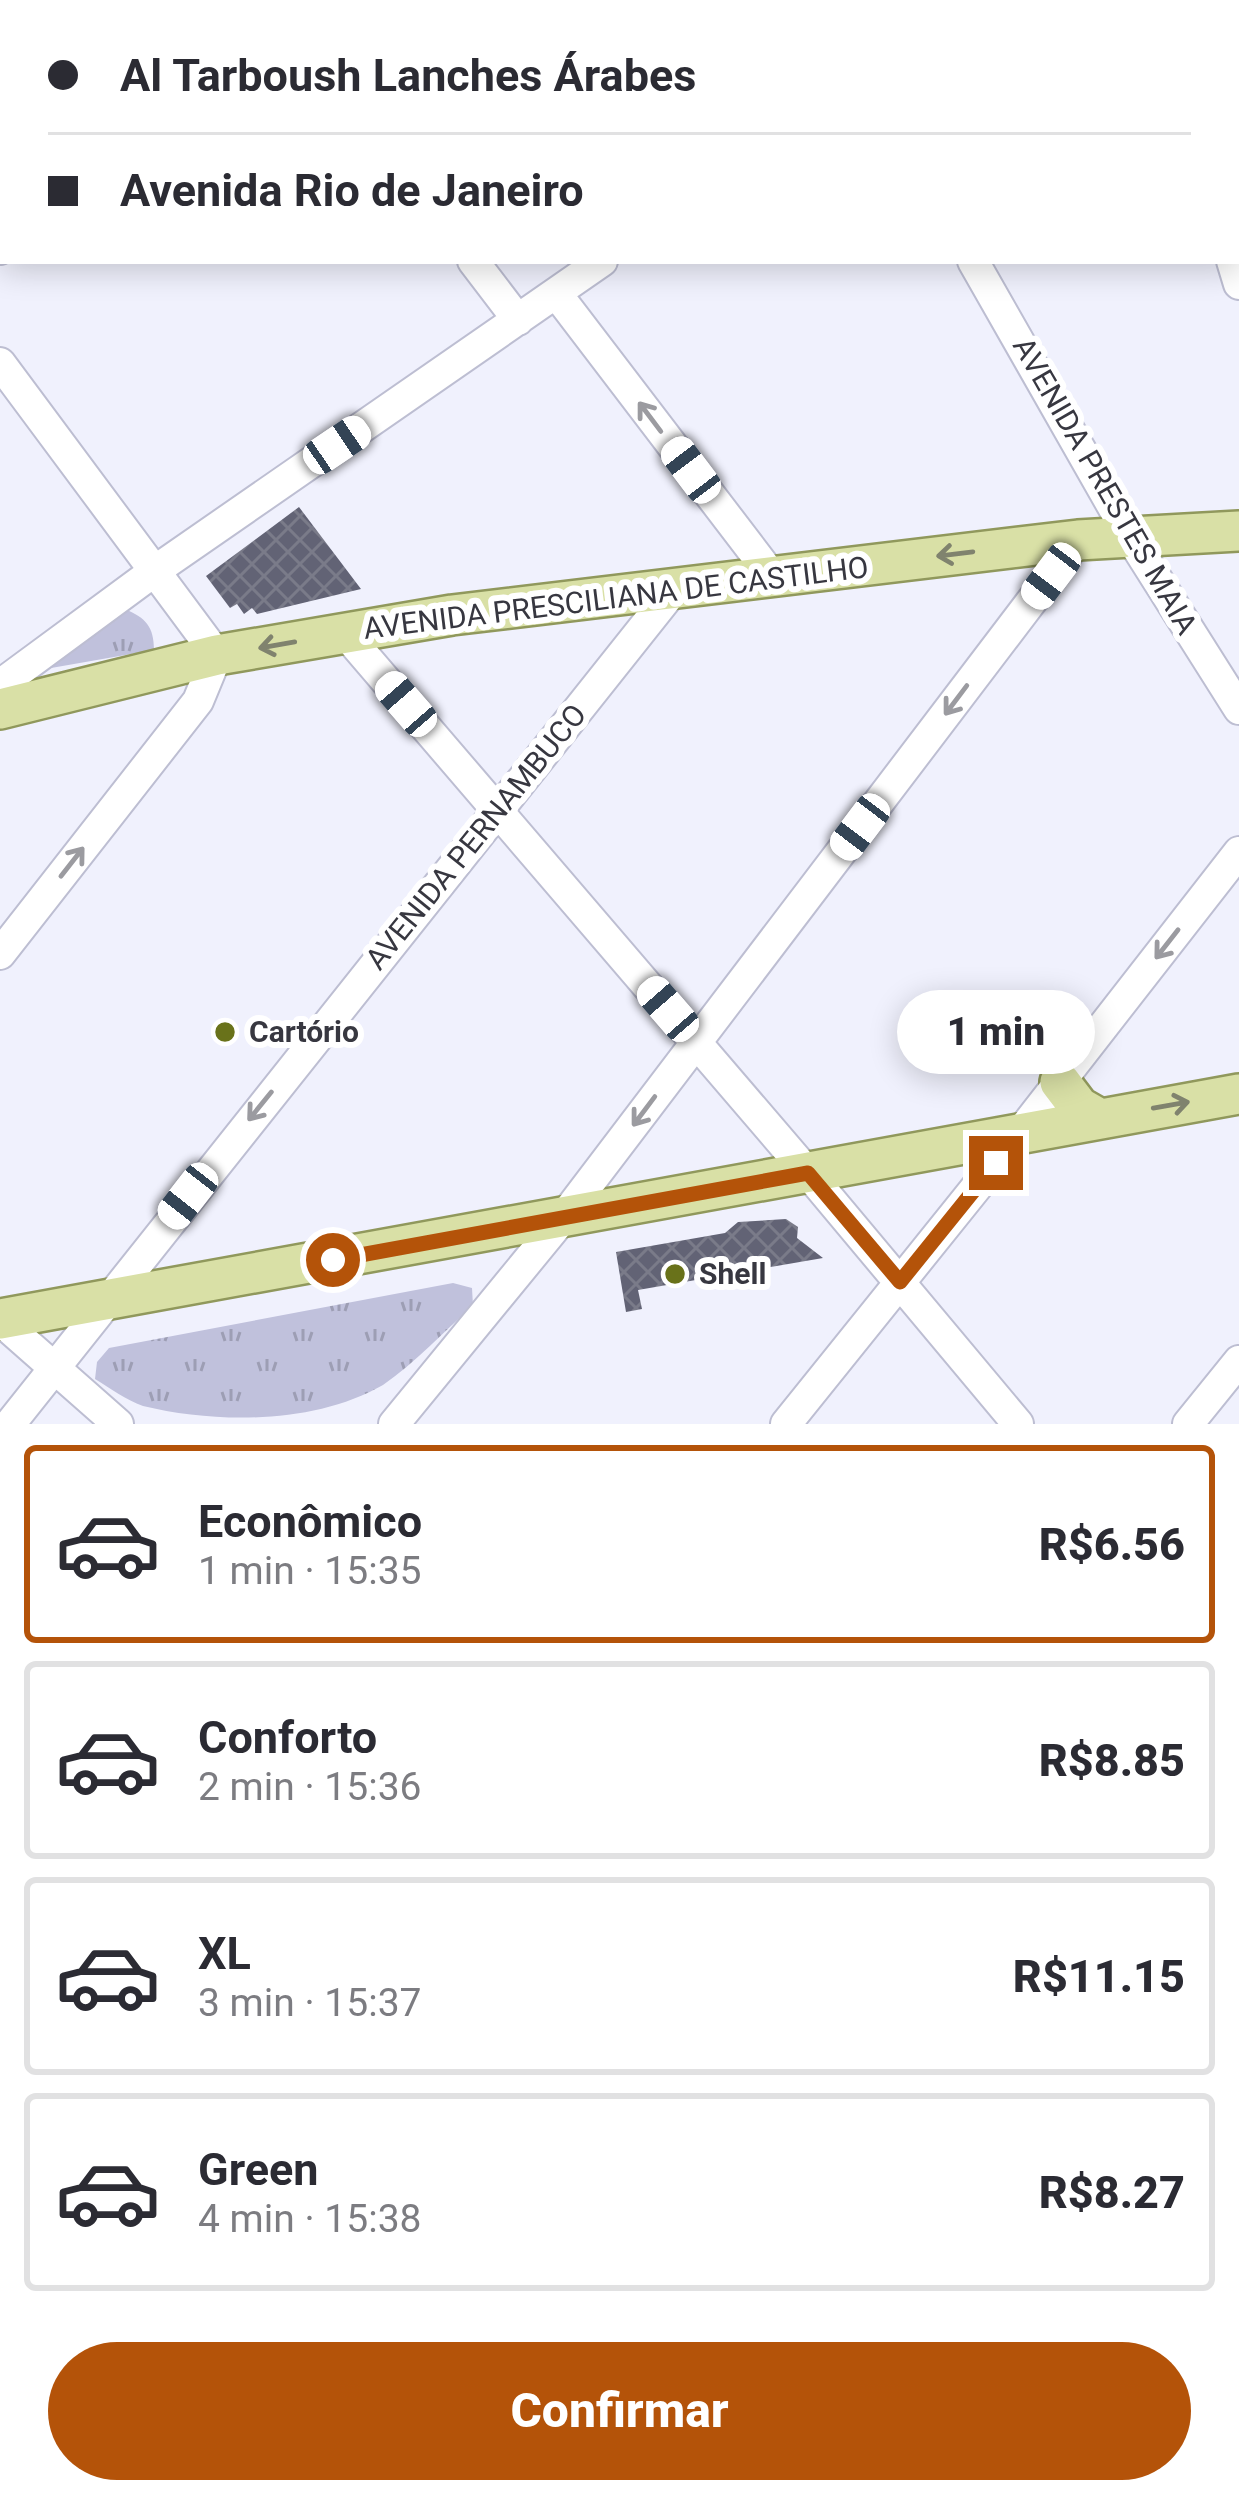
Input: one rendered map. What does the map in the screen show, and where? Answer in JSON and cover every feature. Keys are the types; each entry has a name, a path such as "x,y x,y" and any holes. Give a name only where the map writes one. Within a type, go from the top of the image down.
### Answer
{"main road":[{"name":"AVENIDA PRESCILIANA DE CASTILHO","path":"0,710 217,656 452,615 1078,540 1239,530"},
{"path":"1060,1082 1079,1107 1100,1119"},
{"path":"0,1320 1239,1094"}],"street":[{"path":"475,264 518,320"},
{"path":"0,685 156,570 598,264"},
{"name":"AVENIDA PRESTES MAIA","path":"975,264 1130,535 1239,709"},
{"path":"556,293 772,576"},
{"path":"0,363 217,656 197,701 0,954"},
{"path":"394,1424 562,1219 1078,540"},
{"name":"AVENIDA PERNAMBUCO","path":"10,1424 675,588"},
{"path":"345,633 1018,1424"},
{"path":"786,1424 1239,852"},
{"path":"0,1320 118,1424"},
{"path":"1189,1424 1239,1361"}],"green space":[{"path":"125,609 147,624 154,650 34,671"},
{"path":"453,1283 472,1288 473,1306 383,1385 327,1407 266,1417 203,1416 143,1406 95,1379 97,1362 109,1348"}],"building":[{"path":"299,507 361,589 257,614 252,608 244,614 237,604 230,608 206,576"},
{"name":"Shell","path":"786,1219 798,1227 797,1238 823,1258 638,1290 642,1309 626,1312 616,1252 725,1233 738,1222"}],"place":[{"name":"Cartório","path":"225,1032"},
{"name":"Shell","path":"675,1274"}],"route":[{"path":"333,1260 808,1173 900,1282 996,1163"}]}
